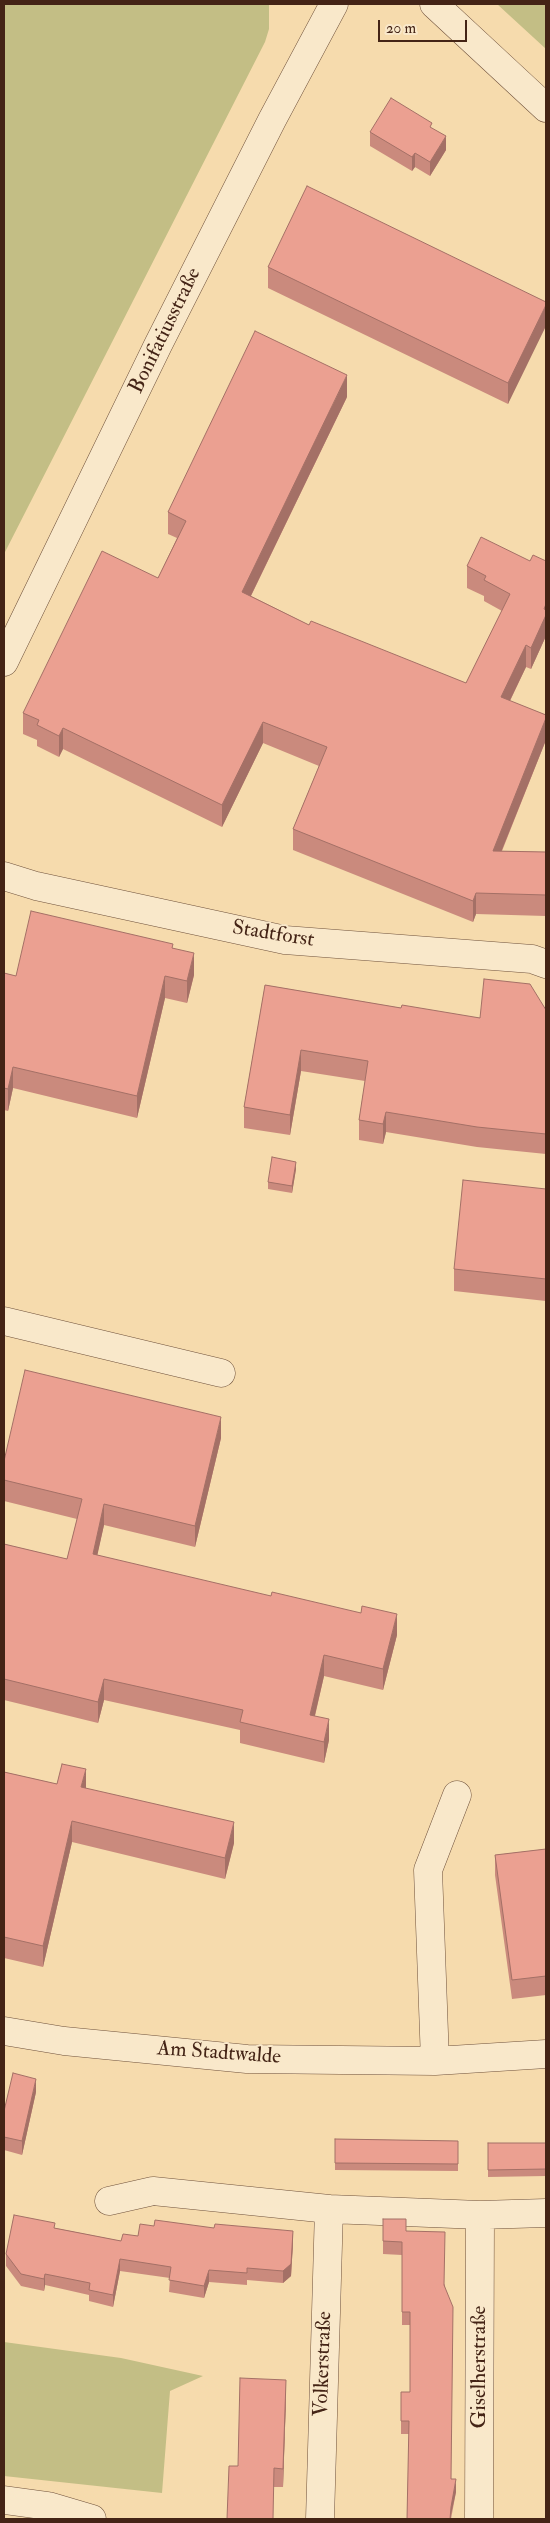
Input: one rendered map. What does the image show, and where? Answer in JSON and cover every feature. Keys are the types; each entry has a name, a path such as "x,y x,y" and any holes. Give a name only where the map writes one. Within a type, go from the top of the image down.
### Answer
{"street":[{"name":"Bonifatiusstraße","path":"4,662 176,311 272,120 334,4"},
{"path":"434,4 546,108"},
{"name":"Stadtforst","path":"4,876 36,886 285,940 532,958 546,964"},
{"path":"4,1321 221,1373"},
{"path":"435,2061 428,1870 457,1795"},
{"name":"Am Stadtwalde","path":"4,2031 64,2041 247,2059 435,2061 546,2054"},
{"path":"109,2201 153,2191 329,2209 480,2215 546,2213"},
{"name":"Volkerstraße","path":"320,2519 329,2209"},
{"name":"Giselherstraße","path":"480,2215 480,2519"},
{"path":"4,2500 48,2506 92,2519"}],"shaded area":[{"path":"4,4 269,4 269,29 265,42 4,554"},
{"path":"497,4 546,4 546,49"},
{"path":"4,2342 121,2358 203,2376 170,2391 162,2493 4,2476"}],"building":[{"path":"391,98 432,123 430,127 446,136 430,162 415,153 412,157 370,132"},
{"path":"307,186 546,302 508,383 268,267"},
{"path":"255,331 347,375 242,592 309,625 311,621 466,683 510,594 484,580 486,576 467,566 481,537 530,561 533,555 546,561 546,604 544,609 546,610 546,615 531,648 526,645 501,697 546,715 546,718 493,851 546,852 546,895 476,893 473,901 293,829 327,747 263,722 222,805 63,728 59,736 37,725 39,720 23,713 102,551 158,578 186,521 168,512"},
{"path":"31,911 173,944 172,948 194,953 187,981 165,976 137,1096 13,1067 8,1089 4,1088 4,973 16,976"},
{"path":"484,979 530,984 546,1010 546,1134 477,1127 386,1112 383,1124 359,1120 368,1061 301,1050 290,1115 244,1107 265,985 401,1008 402,1005 480,1018"},
{"path":"272,1157 296,1162 292,1186 268,1182"},
{"path":"463,1180 546,1189 546,1279 454,1269"},
{"path":"25,1370 221,1417 195,1526 104,1504 93,1554 271,1596 272,1592 361,1613 362,1606 397,1614 383,1669 324,1655 310,1715 329,1719 324,1742 240,1722 243,1710 104,1679 98,1702 4,1679 4,1544 67,1559 82,1499 4,1480 4,1461"},
{"path":"62,1764 86,1769 81,1787 234,1822 225,1858 72,1821 43,1946 4,1937 4,1772 57,1784"},
{"path":"546,1849 546,1976 512,1980 495,1855"},
{"path":"13,2073 36,2079 22,2141 4,2137 4,2111"},
{"path":"335,2139 458,2141 458,2164 335,2163"},
{"path":"488,2143 546,2143 546,2169 488,2170"},
{"path":"14,2215 55,2223 54,2228 121,2241 123,2234 138,2236 140,2224 154,2226 155,2220 214,2228 215,2224 293,2231 291,2264 283,2271 247,2268 247,2273 209,2270 204,2286 169,2280 171,2267 120,2259 113,2295 89,2290 90,2283 45,2274 44,2279 21,2274 6,2254"},
{"path":"383,2219 406,2219 406,2231 445,2232 444,2285 453,2307 451,2479 456,2479 450,2519 407,2519 409,2421 401,2421 401,2392 410,2392 410,2312 402,2312 402,2242 383,2241"},
{"path":"240,2378 286,2380 283,2469 274,2468 273,2519 227,2519 229,2466 238,2466"}]}
